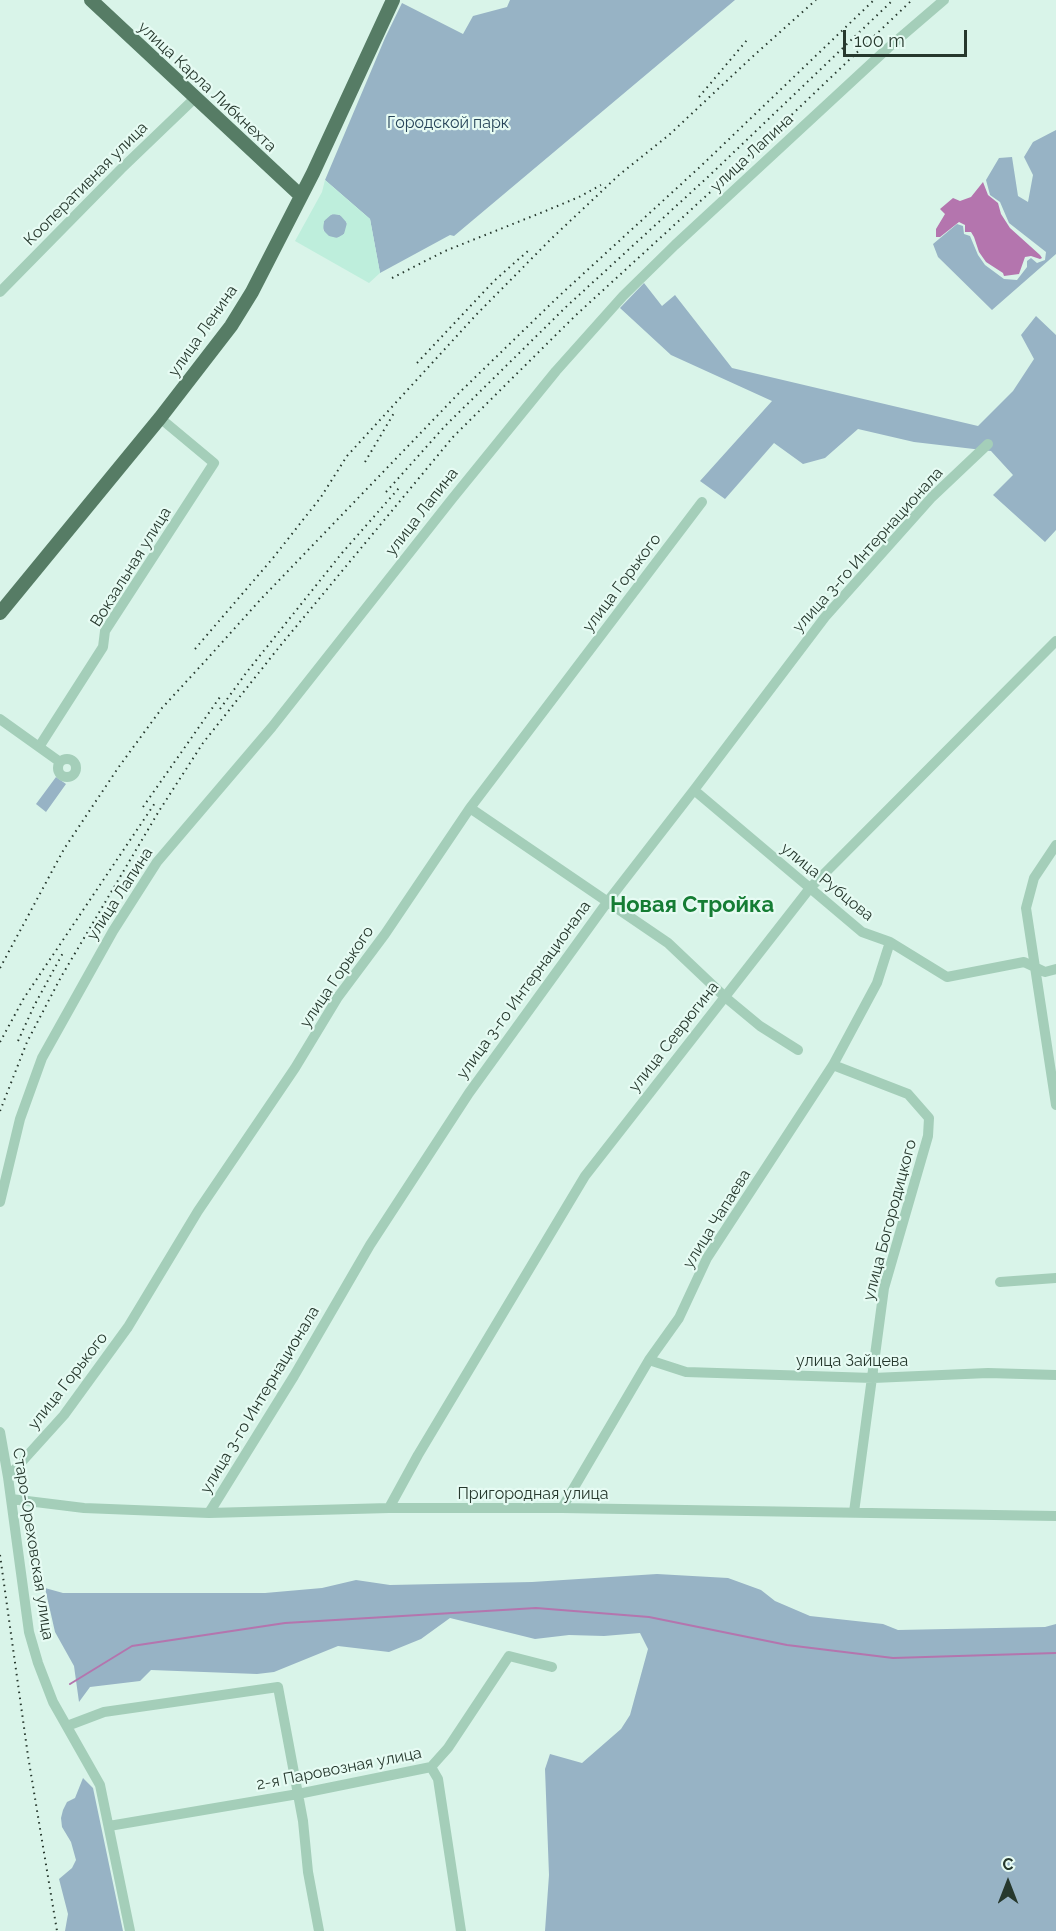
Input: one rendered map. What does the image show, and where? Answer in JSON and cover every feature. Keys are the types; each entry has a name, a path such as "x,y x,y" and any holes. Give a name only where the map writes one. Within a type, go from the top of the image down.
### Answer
{"main road":[{"name":"улица Карла Либкнехта","path":"91,0 301,196"},
{"name":"улица Ленина","path":"0,613 104,483 160,418 231,326 252,292 301,196 393,0"}],"street":[{"name":"улица Лапина","path":"0,1202 20,1119 42,1058 113,931 157,862 272,727 556,371 623,296 888,48 944,0"},
{"name":"Кооперативная улица","path":"0,292 195,98"},
{"name":"Вокзальная улица","path":"39,747 103,647 105,631 214,463 160,418"},
{"name":"улица 3-го Интернационала","path":"209,1513 294,1376 370,1245 463,1103 608,900 825,617 932,497 988,444"},
{"name":"улица Горького","path":"8,1477 64,1414 128,1327 198,1211 295,1068 338,997 385,933 470,808 702,502"},
{"name":"улица Севрюгина","path":"389,1508 418,1455 585,1176 810,888 1056,641"},
{"path":"0,719 60,762"},
{"name":"улица Рубцова","path":"694,790 862,932 890,942 947,977 1024,962 1045,972 1056,969"},
{"path":"470,808 668,942 725,997 760,1026 798,1050"},
{"path":"1056,845 1034,878 1026,908 1056,1105"},
{"name":"улица Чапаева","path":"562,1508 649,1360 679,1318 707,1258 833,1065 877,982 890,942"},
{"name":"улица Богородицкого","path":"833,1065 908,1094 929,1118 928,1136 884,1288 854,1512"},
{"path":"1000,1282 1056,1278"},
{"name":"улица Зайцева","path":"649,1360 686,1372 873,1378 988,1373 1056,1375"},
{"name":"Старо-Ореховская улица","path":"0,1432 29,1632 38,1664 53,1702 100,1785 130,1931"},
{"name":"Пригородная улица","path":"11,1498 84,1508 209,1513 389,1508 562,1508 1056,1516"},
{"name":"2-я Паровозная улица","path":"110,1826 298,1794 431,1767 448,1748 509,1656 552,1667"},
{"path":"67,1726 104,1712 278,1687 298,1794 308,1872 320,1931"},
{"path":"431,1767 438,1779 461,1931"}],"green space":[{"name":"Городской парк","path":"510,0 735,0 454,236 450,235 380,273 370,219 325,180 385,38 402,3 463,34 473,16 507,7"},
{"path":"1056,130 1056,254 992,310 938,257 933,244 957,224 963,226 964,234 970,236 985,265 1004,279 1017,280 1031,258 1037,263 1045,260 1046,252 1009,223 1000,202 990,195 986,180 999,158 1012,157 1018,196 1028,202 1033,175 1024,157 1033,142"},
{"path":"335,214 344,217 347,226 344,235 335,238 326,235 323,226 326,217"},
{"path":"644,283 662,306 675,295 732,368 978,426 1013,391 1034,359 1021,335 1036,316 1056,335 1056,530 1045,542 993,495 1013,475 991,451 914,442 858,429 825,458 803,464 774,443 725,499 700,481 772,401 671,355 620,308"},
{"path":"56,777 66,784 46,812 36,804"},
{"path":"657,1574 728,1578 761,1590 775,1601 810,1616 883,1624 898,1630 1045,1627 1056,1624 1056,1931 545,1931 549,1875 545,1769 550,1754 582,1763 621,1729 630,1715 648,1649 640,1633 604,1636 569,1635 535,1639 450,1618 421,1639 389,1652 338,1646 274,1672 257,1674 151,1670 140,1681 90,1687 79,1702 74,1666 55,1632 45,1588 63,1593 265,1593 322,1588 356,1580 390,1585 532,1582"},
{"path":"83,1778 93,1788 123,1931 65,1931 68,1914 59,1879 72,1868 76,1860 71,1842 62,1827 61,1818 67,1802 75,1798"}],"shaded area":[{"path":"325,180 370,219 380,273 369,283 295,241 322,192","holes":["332,214 340,215 347,223 344,234 337,238 329,236 323,230 324,221"]},
{"path":"983,182 988,195 998,203 1001,214 1010,228 1042,258 1025,257 1019,274 1004,276 986,262 971,232 965,232 965,225 959,222 940,237 936,237 936,229 945,214 940,209 953,198 960,201 971,197"}],"waterway":[{"path":"70,1684 132,1646 285,1623 536,1608 649,1617 787,1645 893,1658 1056,1653"}],"railway":[{"path":"195,649 273,558 321,497 347,456 476,315 551,239 619,175 669,135 816,0"},
{"path":"0,968 64,849 118,768 162,708 261,599 460,392 874,0"},
{"path":"386,492 445,426 567,306 710,175 893,0"},
{"path":"0,1111 27,1042 61,977 159,811 203,743 280,646 453,437 576,315 718,185 912,0"},
{"path":"699,97 747,40"},
{"path":"392,278 445,251 579,197 601,185"},
{"path":"417,363 494,281 529,250"},
{"path":"365,462 394,413"},
{"path":"220,709 342,553 399,488"},
{"path":"143,807 220,697"},
{"path":"0,1042 24,998 155,803"},
{"path":"18,1041 64,951"},
{"path":"0,1555 28,1756 57,1931"}],"district":[{"name":"Новая Стройка","path":"692,905"}]}
